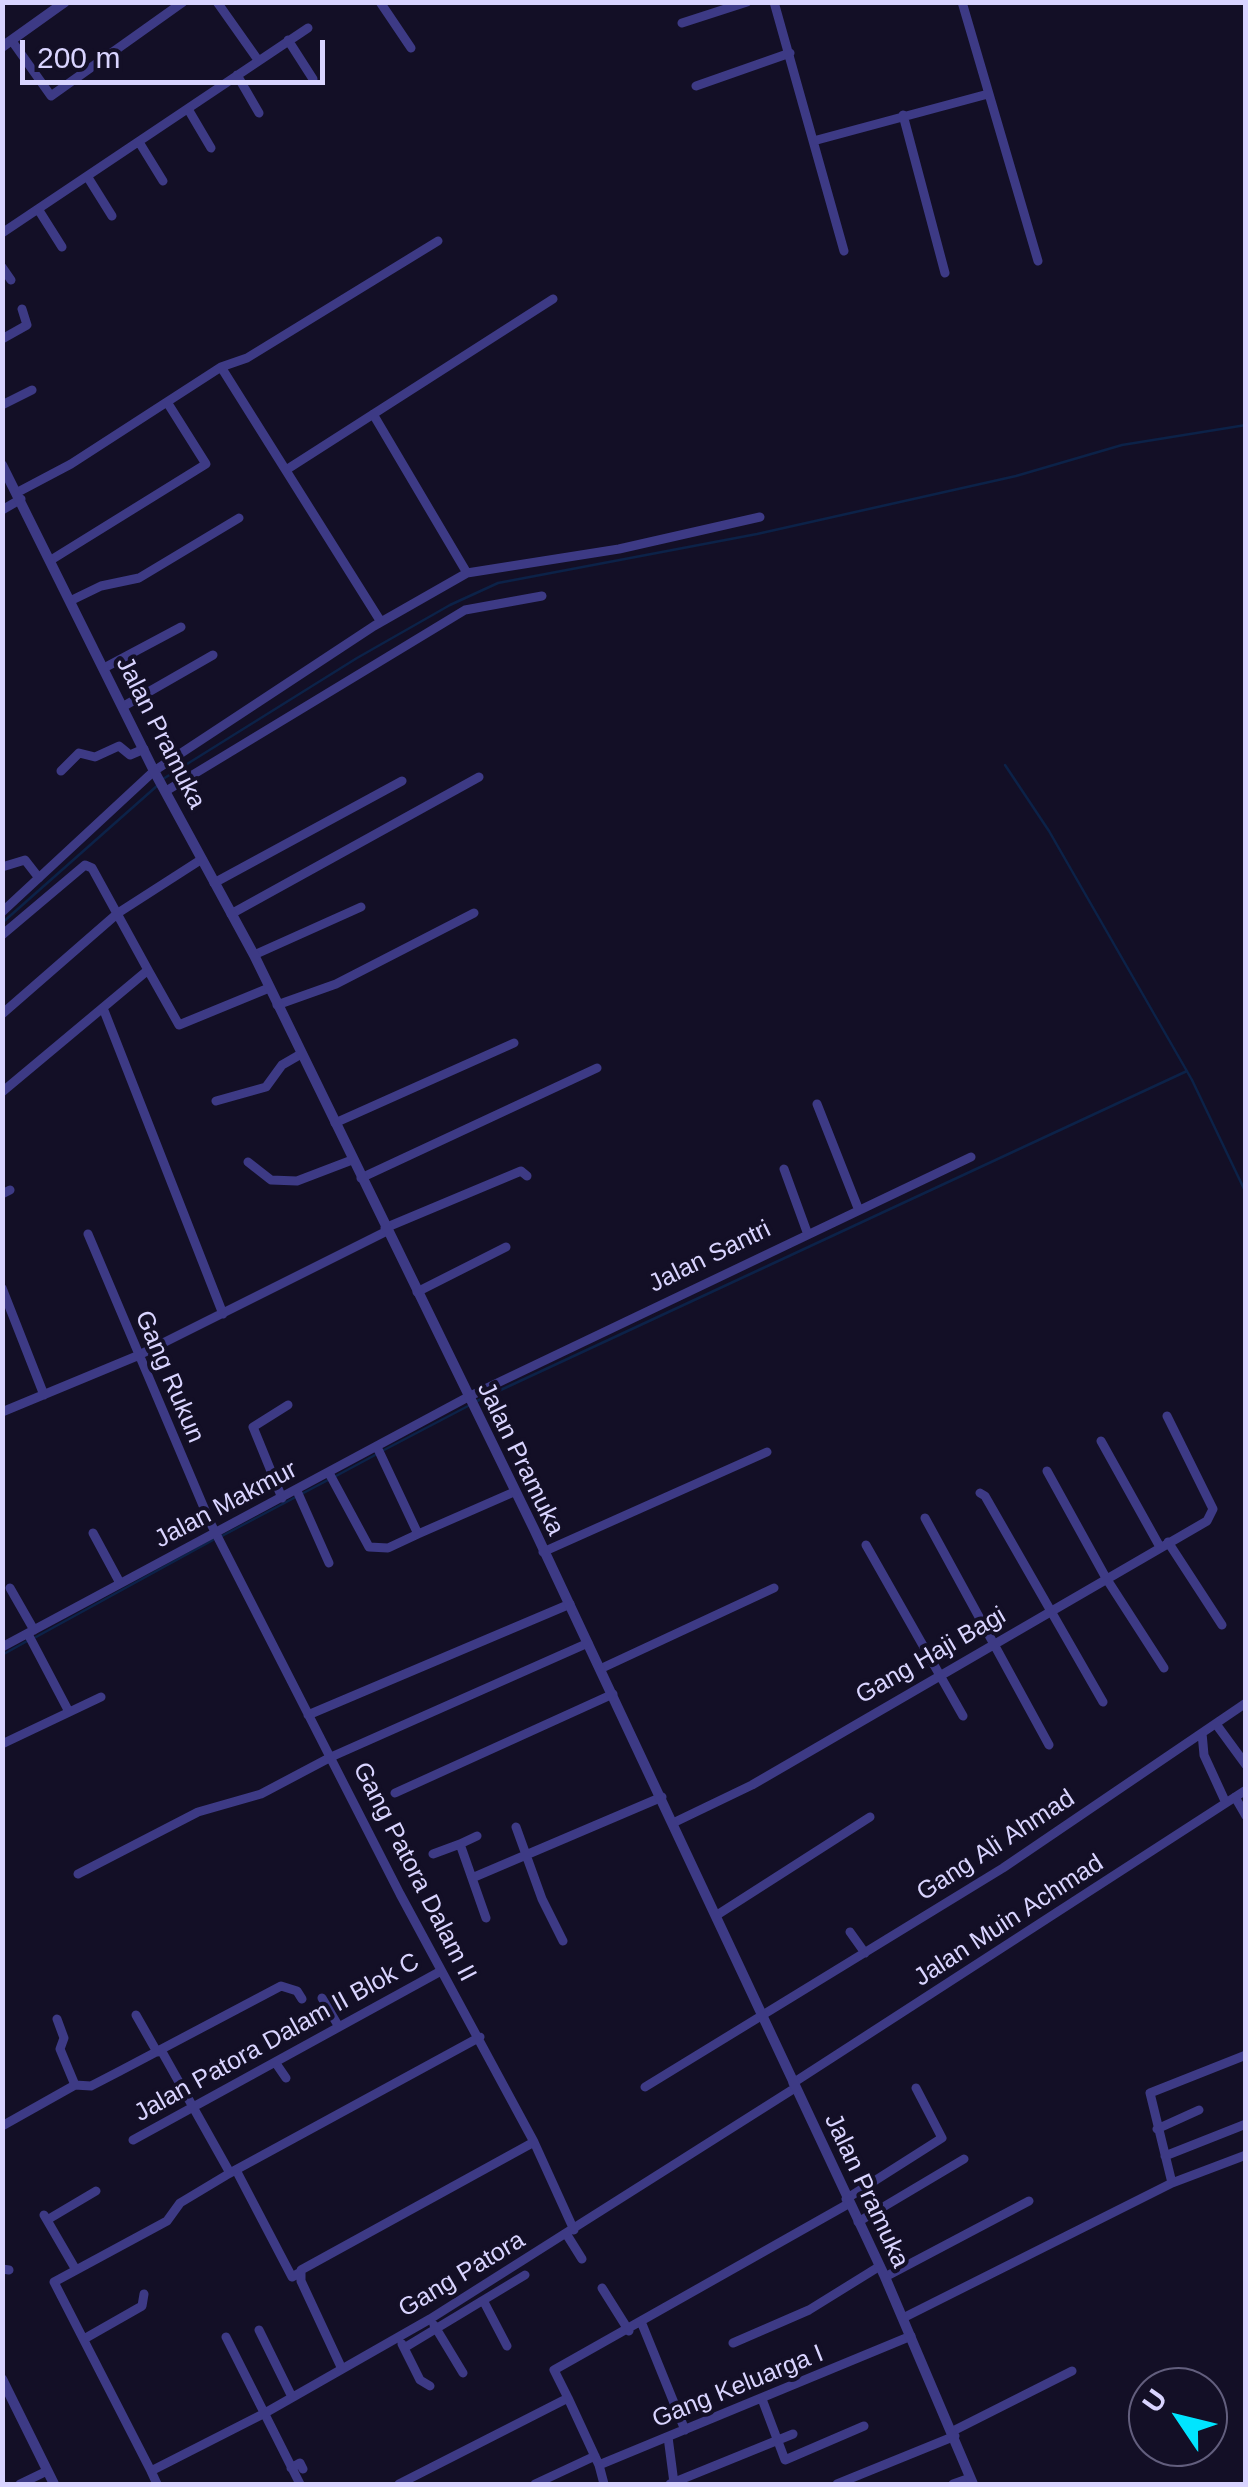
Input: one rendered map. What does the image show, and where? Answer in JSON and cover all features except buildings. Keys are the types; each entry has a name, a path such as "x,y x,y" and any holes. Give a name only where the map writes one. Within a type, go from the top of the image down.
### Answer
{"street":[{"path":"63,3 7,44 51,96 183,2"},
{"path":"217,2 258,60"},
{"path":"380,2 412,48"},
{"path":"682,24 747,2"},
{"path":"774,2 817,140 844,251"},
{"path":"962,2 1038,261"},
{"path":"2,233 308,28"},
{"path":"288,40 312,79"},
{"path":"696,86 790,53"},
{"path":"237,75 260,113"},
{"path":"817,140 988,94"},
{"path":"188,109 211,148"},
{"path":"904,114 946,272"},
{"path":"139,142 163,180"},
{"path":"86,176 112,216"},
{"path":"38,209 62,247"},
{"path":"2,510 220,367 247,358 438,241"},
{"path":"2,267 11,280"},
{"path":"286,470 553,298"},
{"path":"2,339 26,325 22,309"},
{"path":"220,367 381,622"},
{"path":"2,405 32,390"},
{"path":"51,560 206,464 167,402"},
{"path":"373,414 467,573"},
{"name":"Jalan Pramuka","path":"2,465 154,771 254,956 570,1604 882,2271 971,2481"},
{"path":"4,907 154,771 381,622 467,573 619,549 760,516"},
{"path":"70,601 101,586 139,578 239,518"},
{"path":"166,791 466,610 542,596"},
{"path":"104,668 181,627"},
{"path":"124,706 213,655"},
{"path":"60,771 80,753 95,757 120,746 130,754 144,748"},
{"path":"231,914 479,778"},
{"path":"214,883 402,781"},
{"path":"2,867 22,859 39,878"},
{"path":"2,1014 118,913 202,859"},
{"path":"2,935 85,865 118,913 179,1025 269,988"},
{"path":"254,956 361,908"},
{"path":"277,1005 336,984 474,913"},
{"path":"2,1092 148,970"},
{"path":"103,1008 223,1314"},
{"path":"334,1123 514,1043"},
{"path":"216,1101 266,1087 282,1065 301,1054"},
{"path":"362,1178 598,1068"},
{"path":"817,1104 858,1208"},
{"name":"Jalan Santri","path":"468,1397 971,1157"},
{"path":"248,1162 270,1180 297,1181 352,1160"},
{"path":"784,1170 808,1232"},
{"path":"2,1412 137,1356 386,1230 518,1172 527,1176"},
{"name":"Gang Rukun","path":"88,1234 137,1356 219,1537"},
{"path":"417,1292 506,1247"},
{"path":"2,1288 44,1395"},
{"name":"Jalan Makmur","path":"2,1647 31,1636 120,1583 219,1537 282,1498 298,1495 468,1397"},
{"path":"282,1498 253,1427 288,1405"},
{"name":"Gang Haji Bagi","path":"673,1823 752,1785 1208,1521 1213,1509 1167,1416"},
{"path":"1101,1441 1164,1545 1222,1625"},
{"path":"379,1451 418,1534"},
{"path":"543,1552 767,1452"},
{"path":"1047,1471 1106,1578 1164,1668"},
{"path":"331,1477 364,1542 375,1551 514,1492"},
{"path":"980,1493 986,1496 1103,1702"},
{"path":"298,1495 329,1563"},
{"path":"925,1518 1049,1745"},
{"path":"93,1532 120,1583"},
{"name":"Gang Patora Dalam II","path":"219,1537 440,1971 480,2037 534,2142 582,2259"},
{"path":"866,1545 963,1716"},
{"path":"10,1588 68,1710"},
{"path":"600,1669 774,1588"},
{"path":"308,1715 570,1604"},
{"path":"78,1874 198,1812 260,1794 332,1757 588,1643"},
{"path":"395,1793 613,1694"},
{"path":"2,1744 101,1696"},
{"name":"Gang Ali Ahmad","path":"645,2087 1004,1868 1246,1703"},
{"path":"1216,1724 1246,1766"},
{"path":"1202,1732 1204,1755 1231,1800 1246,1816"},
{"name":"Jalan Muin Achmad","path":"794,2085 1246,1790"},
{"path":"472,1878 662,1797"},
{"path":"716,1916 870,1817"},
{"path":"516,1827 563,1941"},
{"path":"433,1854 478,1836"},
{"path":"460,1844 486,1918"},
{"path":"850,1932 865,1954"},
{"name":"Jalan Patora Dalam II Blok C","path":"134,2140 440,1971"},
{"path":"2,2126 159,2051 281,1986 297,1991 302,1999"},
{"path":"322,1998 339,2028"},
{"path":"136,2015 196,2107 292,2277 534,2142"},
{"path":"57,2019 62,2044 81,2085"},
{"path":"157,2484 53,2286 170,2218 180,2203 233,2172 480,2037"},
{"path":"1172,2183 1148,2098 1153,2089 1246,2055"},
{"path":"275,2062 286,2078"},
{"name":"Gang Patora","path":"151,2472 266,2413 430,2319 571,2232 794,2085"},
{"path":"604,2484 554,2370 630,2331 847,2202 942,2138 916,2088"},
{"path":"1157,2129 1199,2110"},
{"path":"1164,2156 1246,2124"},
{"path":"903,2318 1172,2183 1246,2155"},
{"path":"858,2222 964,2159"},
{"path":"76,2270 45,2218 96,2191"},
{"path":"733,2343 809,2310 1029,2200"},
{"path":"299,2273 342,2369"},
{"path":"404,2348 525,2275"},
{"path":"492,2281 499,2291"},
{"path":"602,2288 630,2331"},
{"path":"84,2339 142,2306 144,2294"},
{"path":"471,2294 481,2303 507,2346"},
{"path":"430,2319 463,2373"},
{"path":"642,2324 684,2430"},
{"path":"260,2330 292,2397"},
{"path":"398,2336 420,2380 430,2386"},
{"name":"Gang Keluarga I","path":"536,2484 668,2437 911,2336"},
{"path":"226,2337 300,2484"},
{"path":"837,2484 954,2434 1072,2371"},
{"path":"2,2380 6,2396 54,2484"},
{"path":"398,2484 568,2398"},
{"path":"762,2398 784,2460 864,2426"},
{"path":"266,2413 279,2420"},
{"path":"668,2437 672,2484 792,2434"},
{"path":"290,2468 300,2463 302,2469"},
{"path":"20,2484 47,2471"},
{"path":"953,2484 971,2481"}],"waterway":[{"path":"163,779 357,658 450,605 498,583 757,534 1016,476 1122,445 1246,425"},
{"path":"1005,765 1049,831 1192,1080 1246,1193"},
{"path":"2,923 158,785"},
{"path":"477,1401 1187,1071"},
{"path":"384,1450 470,1405"},
{"path":"336,1476 377,1454"},
{"path":"220,1537 328,1480"},
{"path":"36,1637 213,1540"},
{"path":"2,1655 29,1640"}]}
